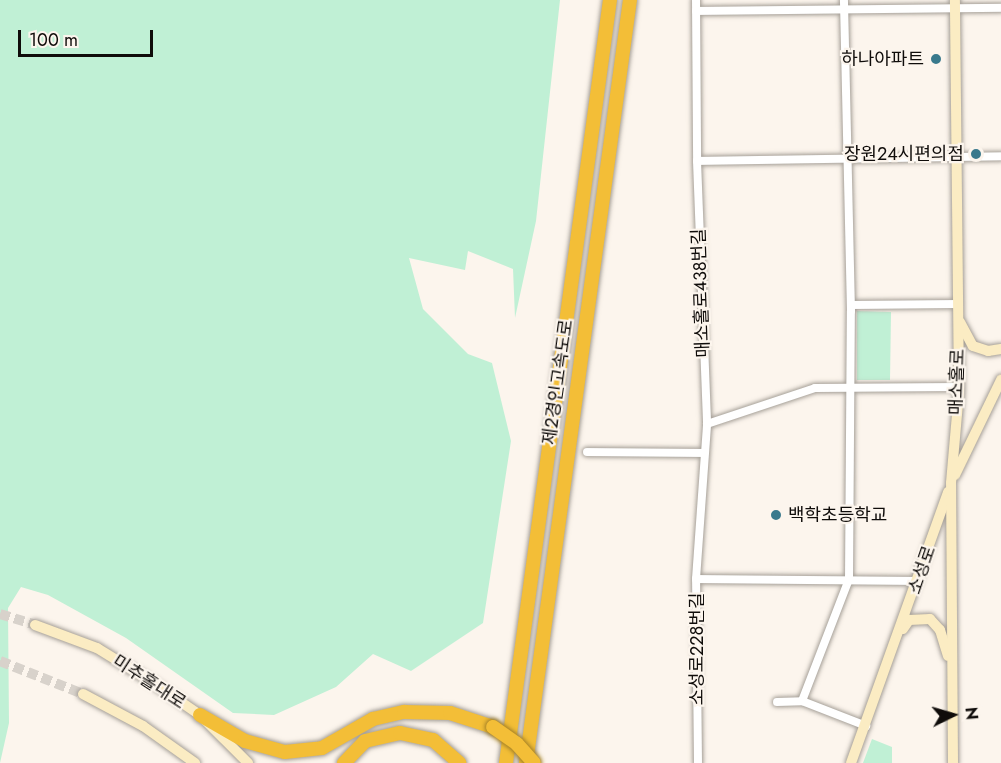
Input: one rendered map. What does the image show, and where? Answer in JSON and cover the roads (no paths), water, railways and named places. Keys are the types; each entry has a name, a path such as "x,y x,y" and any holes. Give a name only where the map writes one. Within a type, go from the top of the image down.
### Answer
{"highway":[{"name":"제2경인고속도로","path":"506,763 610,0"},
{"name":"제2경인고속도로","path":"526,763 630,0"},
{"path":"200,716 245,741 285,752 322,748 373,719 404,711 450,713 493,727 517,744 534,763"},
{"path":"344,763 365,741 400,733 433,740 459,763"}],"main road":[{"name":"매소홀로","path":"953,763 951,483 959,387 955,5"},
{"path":"958,316 973,346 988,351 1001,349"},
{"name":"소성로","path":"851,763 918,581 951,483 1001,380"},
{"path":"899,634 909,620 930,619 940,630 952,676"},
{"name":"미추홀대로","path":"35,625 97,648 200,716 248,763"},
{"path":"83,694 143,726 195,763"}],"street":[{"name":"매소홀로438번길","path":"696,0 697,161 707,424 702,453 696,579"},
{"path":"802,701 849,579 851,304 844,0"},
{"path":"696,11 844,10 955,5 1001,8"},
{"path":"697,161 1001,156"},
{"path":"851,304 958,304"},
{"path":"707,424 808,390 959,387"},
{"path":"587,452 702,453"},
{"name":"소성로228번길","path":"698,763 696,579 918,581"},
{"path":"777,702 802,701 866,726"}],"tunnel":[{"path":"0,614 35,625"},
{"path":"0,661 83,694"}],"place":[{"name":"하나아파트","path":"936,59"},
{"name":"장원24시편의점","path":"976,154"},
{"name":"백학초등학교","path":"776,515"}]}
